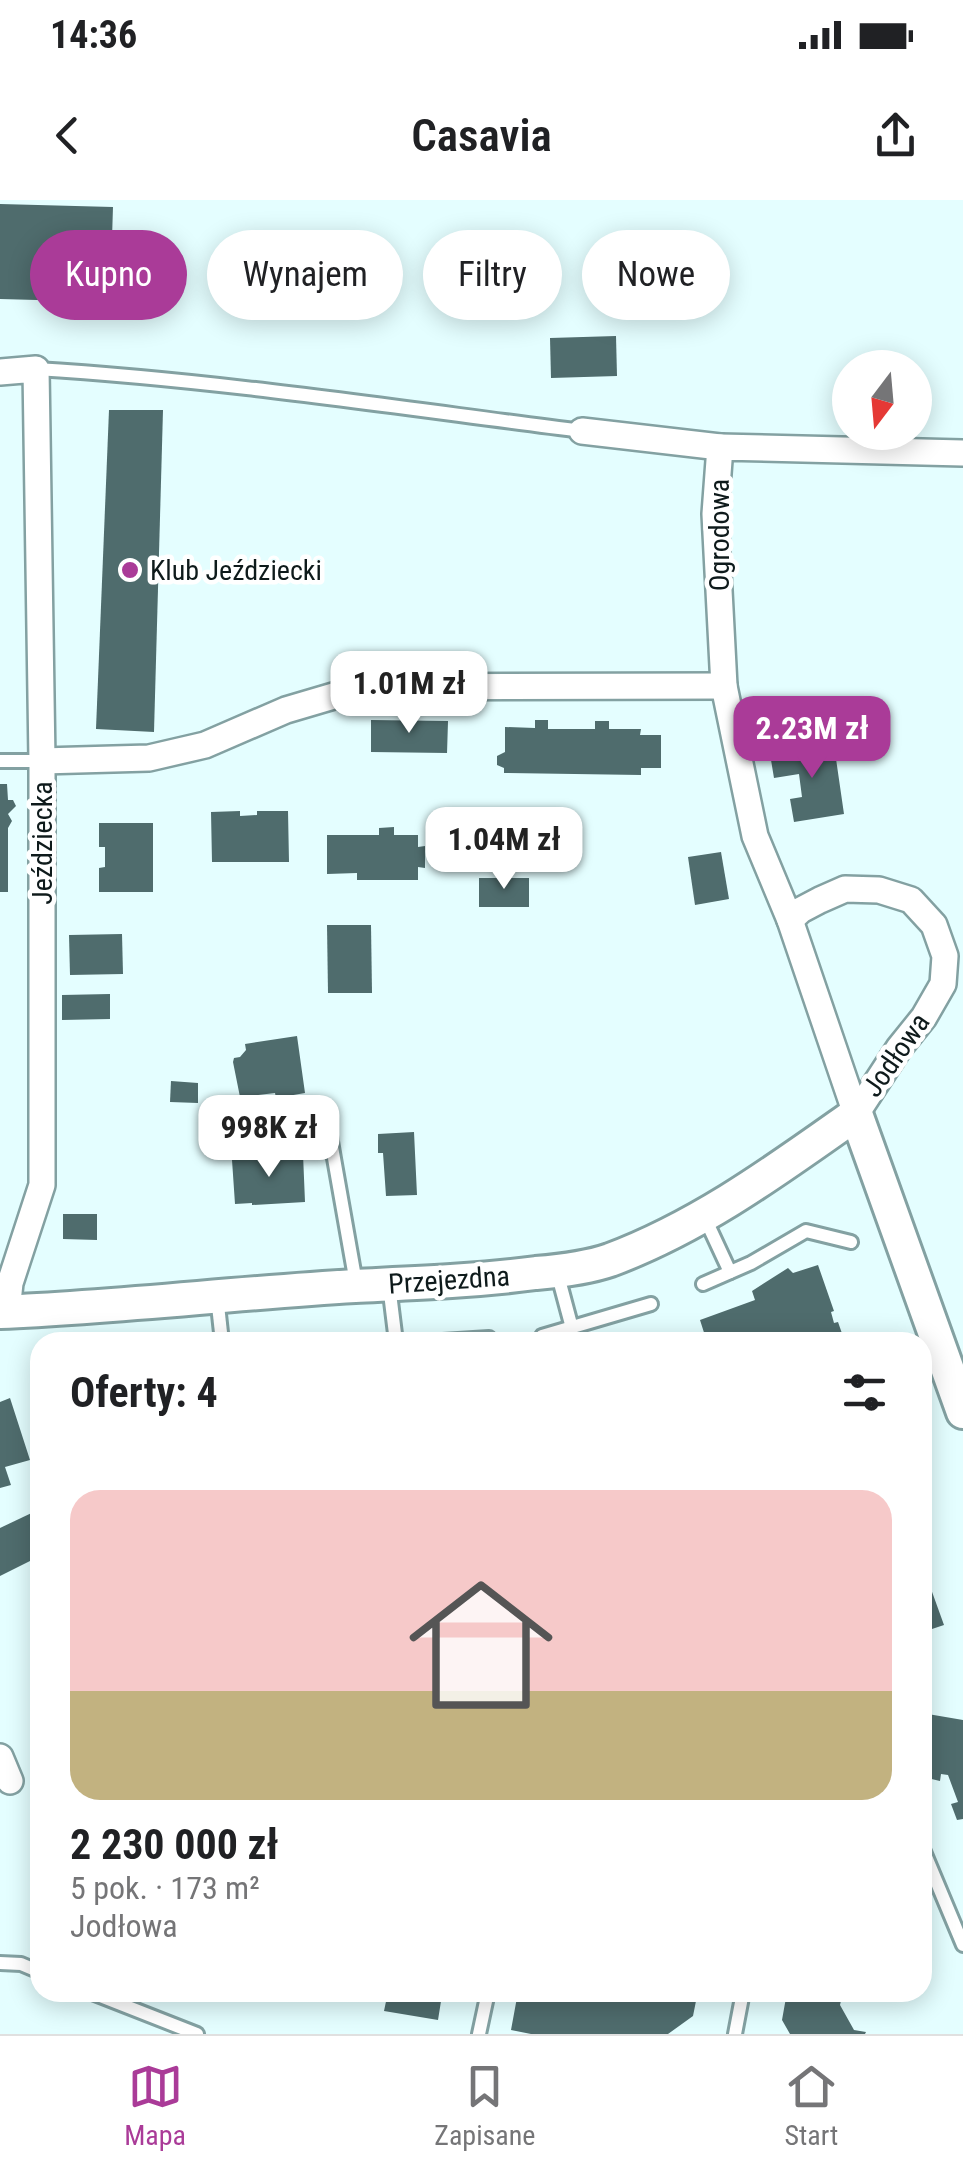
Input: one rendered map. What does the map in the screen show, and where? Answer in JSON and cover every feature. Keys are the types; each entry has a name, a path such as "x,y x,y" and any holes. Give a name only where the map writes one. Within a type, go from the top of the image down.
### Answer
{"street":[{"path":"0,372 36,369"},
{"name":"Jeździecka","path":"3,1312 42,1185 42,761 36,369"},
{"path":"582,431 720,447"},
{"name":"Ogrodowa","path":"724,686 716,514 720,447 963,453"},
{"path":"42,761 149,758 205,745 286,710 364,687 724,686"},
{"name":"Jodłowa","path":"724,686 755,836 790,920 963,1412"},
{"name":"Jodłowa","path":"790,920 801,910 845,889 880,890 912,900 954,953 934,1000 856,1114"},
{"name":"Przejezdna","path":"3,1312 476,1280 606,1262 704,1216 856,1114"}],"lane":[{"path":"36,369 299,394 582,431"},
{"path":"0,761 42,761"},
{"path":"329,1130 356,1286"},
{"path":"704,1216 730,1272"},
{"path":"703,1284 751,1263 806,1231 851,1242"},
{"path":"557,1271 572,1328"},
{"path":"390,1285 395,1332"},
{"path":"217,1296 221,1332"},
{"path":"557,1332 650,1304"},
{"path":"932,1871 963,1944"},
{"path":"0,1963 30,1968"},
{"path":"115,2002 197,2034"},
{"path":"479,2034 486,2002"},
{"path":"735,2034 740,2002"}],"building":[{"path":"0,204 113,207 112,230 30,230 30,300 0,299"},
{"path":"616,336 617,376 551,378 550,338"},
{"name":"Klub Jeździecki","path":"109,410 163,410 154,732 96,729"},
{"path":"371,720 448,721 447,753 371,752"},
{"path":"535,720 548,720 548,729 595,729 595,721 609,721 609,729 641,729 640,735 661,735 661,768 641,768 641,775 504,773 504,768 497,765 497,756 505,752 505,727 535,728"},
{"path":"834,745 844,814 794,822 790,799 802,797 799,774 774,778 770,754"},
{"path":"0,784 7,784 8,800 16,806 8,814 12,821 8,828 8,892 0,892"},
{"path":"240,811 240,816 257,815 257,811 288,811 289,862 212,862 211,812"},
{"path":"99,823 153,823 153,892 99,892 99,868 105,867 105,847 99,847"},
{"path":"394,827 394,835 418,835 418,847 425,846 425,868 418,867 418,880 357,880 357,873 327,874 327,835 379,835 379,828"},
{"path":"721,852 729,899 695,905 688,857"},
{"path":"479,878 529,878 529,907 479,907"},
{"path":"327,925 371,925 372,993 328,993"},
{"path":"122,934 123,974 70,975 69,935"},
{"path":"110,994 110,1019 62,1020 62,995"},
{"path":"297,1036 305,1093 276,1098 275,1093 240,1097 233,1062 246,1050 245,1044"},
{"path":"171,1081 198,1083 198,1103 170,1102"},
{"path":"414,1132 417,1195 386,1196 378,1134"},
{"path":"303,1154 305,1202 235,1204 232,1160"},
{"path":"63,1214 97,1214 97,1240 63,1239"},
{"path":"818,1265 834,1311 834,1323 838,1322 842,1332 704,1332 700,1320 755,1300 752,1291 788,1268 793,1273"},
{"path":"10,1398 30,1460 5,1467 11,1485 0,1488 0,1402"},
{"path":"30,1514 30,1561 0,1576 0,1528"},
{"path":"932,1592 944,1625 932,1629"},
{"path":"932,1715 963,1720 963,1819 957,1820 951,1804 958,1802 948,1775 941,1774 940,1781 932,1779"},
{"path":"386,2002 441,2002 438,2020 384,2011"},
{"path":"516,2002 696,2002 693,2016 668,2034 531,2034 511,2030"},
{"path":"785,2002 841,2002 854,2030 866,2032 790,2034 782,2020"}],"place":[{"name":"Klub Jeździecki","path":"130,570"}]}
